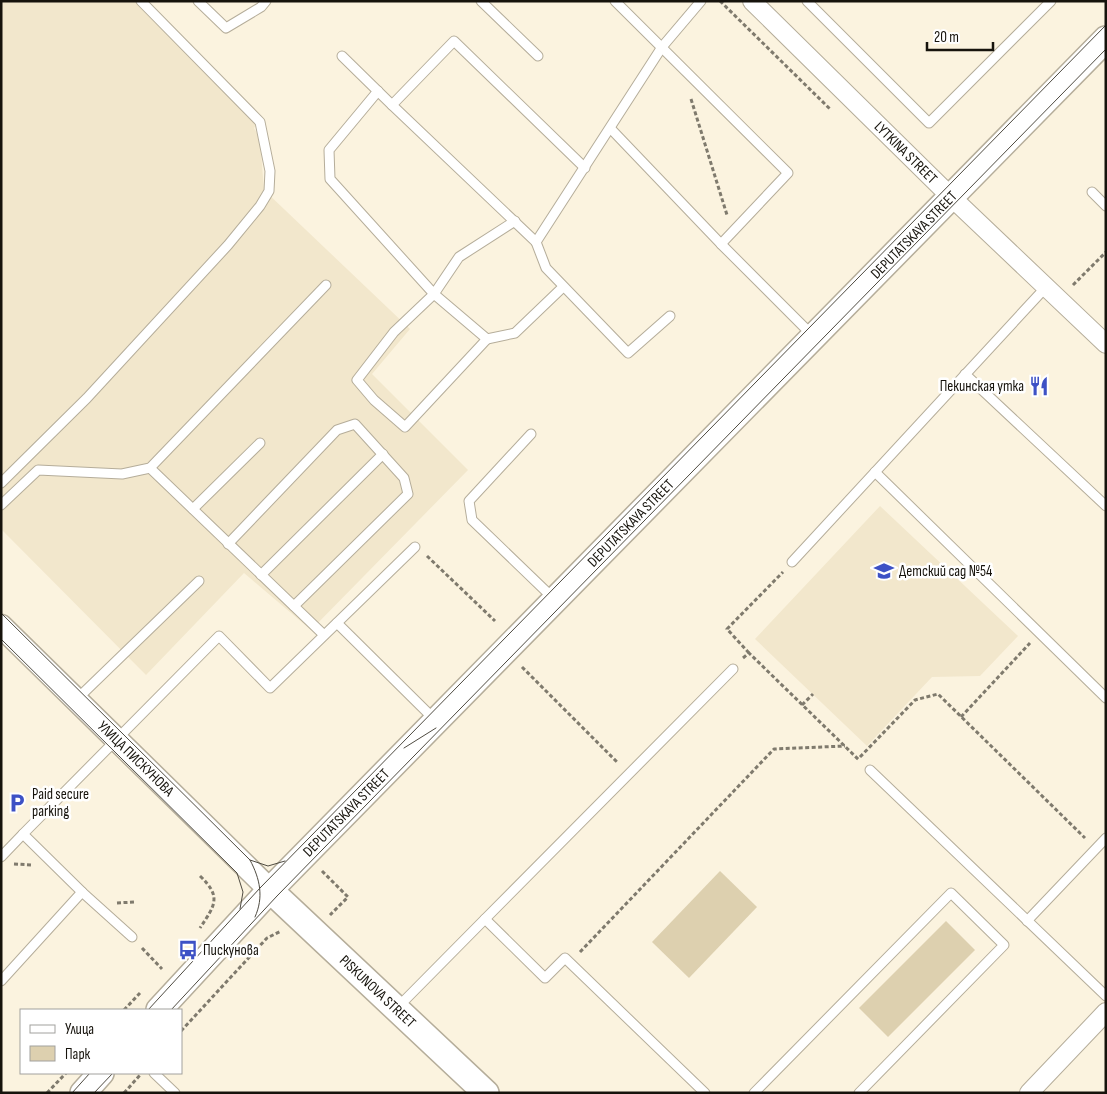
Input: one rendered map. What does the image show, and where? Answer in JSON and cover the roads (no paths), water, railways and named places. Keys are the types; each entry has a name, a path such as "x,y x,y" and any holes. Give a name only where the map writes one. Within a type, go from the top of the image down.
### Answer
{"main road":[{"name":"DEPUTATSKAYA STREET","path":"160,1009 270,890 1106,40"},
{"name":"PISKUNOVA STREET","path":"270,890 486,1093"},
{"path":"83,1093 100,1074"}],"street":[{"name":"LYTKINA STREET","path":"756,2 951,196 1106,344"},
{"name":"УЛИЦА ПИСКУНОВА","path":"1,626 270,890"},
{"path":"1029,1093 1106,1012"}],"lane":[{"path":"1,483 87,398 228,245 260,206 269,191 270,171 260,122 141,1"},
{"path":"198,1 226,28 261,7 266,1"},
{"path":"481,1 538,56"},
{"path":"615,1 788,173 720,244"},
{"path":"536,242 611,129 662,47 701,1"},
{"path":"807,1 929,123 1051,1"},
{"path":"392,104 454,41 585,168"},
{"path":"342,56 536,242 546,268 562,287 628,353 670,316"},
{"path":"378,90 329,150 330,179 434,294 486,339"},
{"path":"611,129 720,244 814,337"},
{"path":"1092,192 1106,206"},
{"path":"515,221 459,257 434,294 394,332 357,380 374,400 405,427 486,339 515,333 562,287"},
{"path":"1,505 38,470 122,474 150,468 326,285"},
{"path":"792,562 1046,287"},
{"path":"965,374 1106,506"},
{"path":"228,544 337,430 355,424 404,478 408,494 294,606"},
{"path":"531,434 469,500 472,520 555,600"},
{"path":"193,509 260,443"},
{"path":"260,575 383,454"},
{"path":"150,468 324,636"},
{"path":"875,472 1106,698"},
{"path":"1,857 218,636 270,688 415,547"},
{"path":"76,700 199,581"},
{"path":"337,623 436,721"},
{"path":"396,1008 733,669"},
{"path":"870,770 1106,996"},
{"path":"23,834 82,892 132,937"},
{"path":"1027,921 1106,838"},
{"path":"1,981 82,892"},
{"path":"754,1093 951,893 1004,945 859,1093"},
{"path":"485,919 545,978 565,958 705,1093"},
{"path":"155,1074 175,1093"}],"tram line":[{"path":"149,1009 260,888 1106,25"},
{"path":"172,1009 277,896 1106,49"},
{"path":"1,613 250,860 260,888 258,910 255,917"},
{"path":"1,639 237,873 243,892 240,909"},
{"path":"404,748 436,728"},
{"path":"250,860 268,866 285,861"},
{"path":"72,1093 89,1074"},
{"path":"94,1093 112,1074"}],"place":[{"name":"Пекинская утка","path":"1039,386"},
{"name":"Детский сад №54","path":"884,571"},
{"name":"Paid secure parking","path":"17,803"},
{"name":"Пискунова","path":"188,950"}]}
